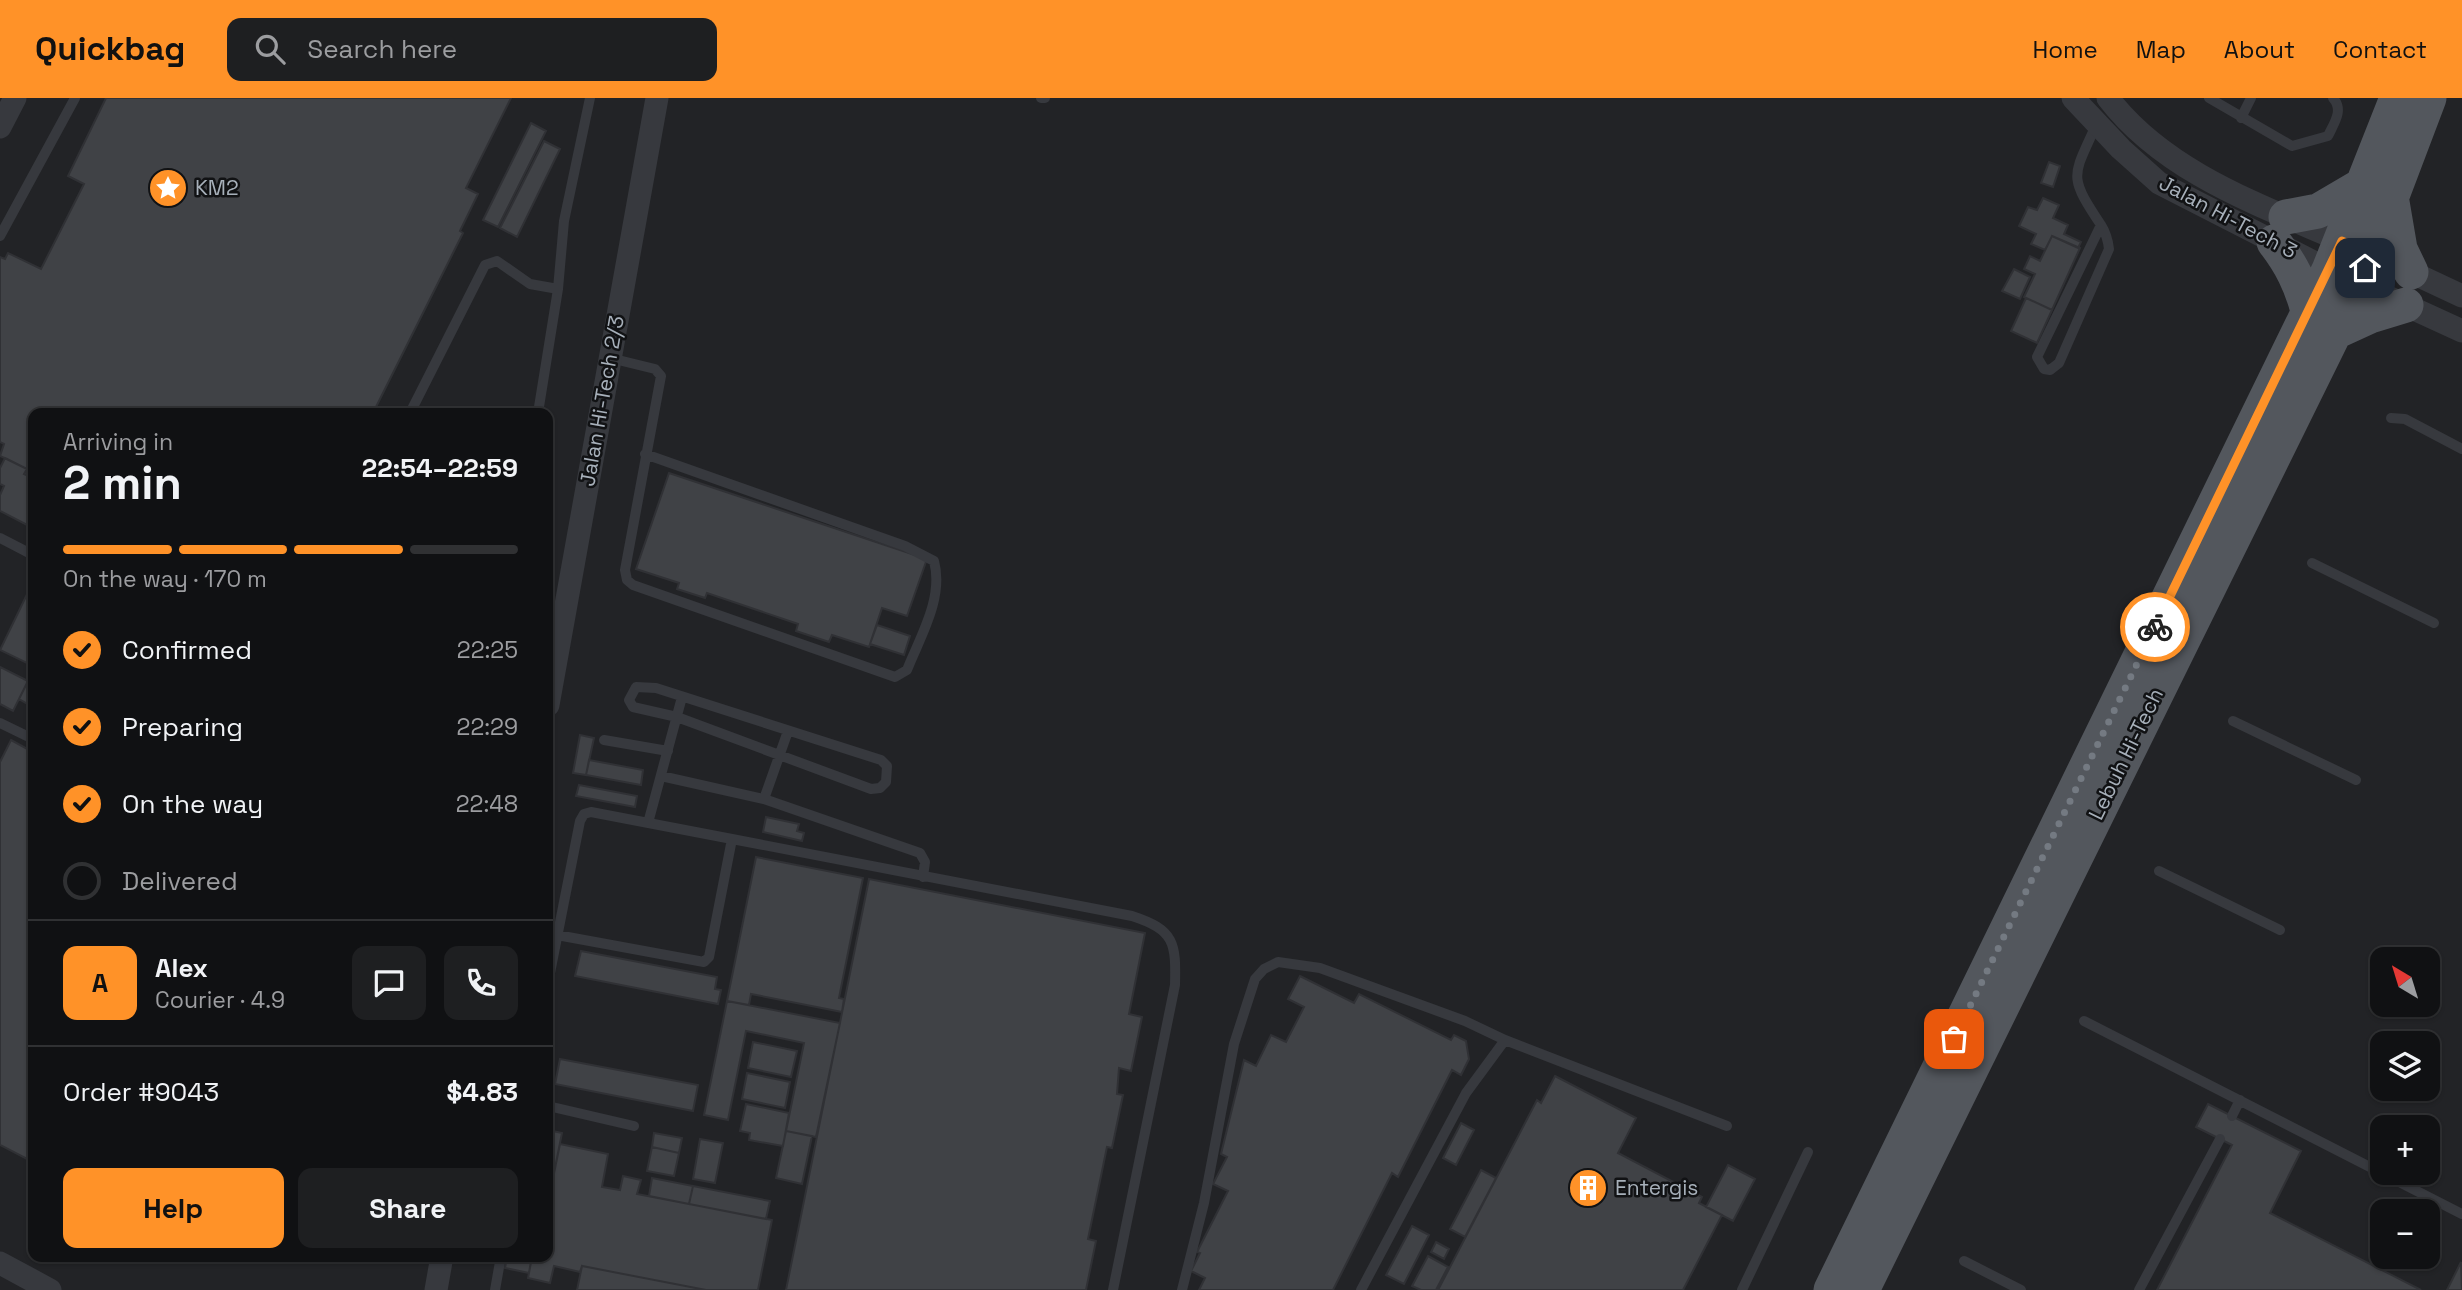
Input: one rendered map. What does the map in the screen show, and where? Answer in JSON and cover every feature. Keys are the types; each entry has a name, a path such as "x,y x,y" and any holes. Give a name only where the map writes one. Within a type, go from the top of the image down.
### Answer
{"main road":[{"name":"Lebuh Hi-Tech","path":"2378,191 2397,98"},
{"name":"Lebuh Hi-Tech","path":"1862,1290 2322,322 2350,262 2378,191 2428,98"},
{"path":"2378,191 2400,249 2408,289 2370,316 2322,322 2290,263 2280,229 2318,211 2378,191"},
{"name":"Lebuh Hi-Tech","path":"1831,1290 2322,322"}],"street":[{"path":"0,127 15,98"},
{"name":"Jalan Hi-Tech 2/3","path":"553,677 657,98"},
{"name":"Jalan Hi-Tech 3","path":"2073,98 2159,184 2280,229 2350,262"},
{"name":"Jalan Hi-Tech 3","path":"2108,98 2152,142 2280,229 2350,262"},
{"path":"2350,262 2408,289 2462,331"},
{"path":"2350,262 2408,289 2462,296"},
{"path":"436,1290 441,1262"},
{"path":"0,1263 50,1290"}],"lane":[{"path":"0,236 75,98"},
{"path":"539,408 558,289 564,221 590,98"},
{"path":"2209,98 2292,146 2328,136 2339,112 2339,104 2333,98"},
{"path":"2241,118 2251,98"},
{"path":"2097,123 2075,171 2075,180 2078,191 2101,225 2109,249 2059,363 2050,370 2044,369 2038,357 2101,225"},
{"path":"413,408 485,265 497,261 530,284 558,289"},
{"path":"610,358 655,369 661,376 645,454 625,570 627,580 633,585 895,677 907,670 934,603 938,576 934,561 905,547 645,454"},
{"path":"2391,418 2405,419 2462,449"},
{"path":"0,538 28,552"},
{"path":"2312,563 2434,623"},
{"path":"636,687 656,688 881,760 887,766 886,782 880,788 872,789 677,717 633,707 629,700 636,687"},
{"path":"648,823 682,697"},
{"path":"2233,721 2356,780"},
{"path":"0,723 28,737"},
{"path":"764,799 788,731"},
{"path":"604,740 668,751"},
{"path":"661,776 764,799 920,853 925,862 923,877"},
{"path":"553,956 584,814 591,812 1132,916 1152,923 1167,934 1175,950 1175,985 1113,1290"},
{"path":"557,935 705,962 709,957 733,839"},
{"path":"2159,871 2280,930"},
{"path":"1182,1290 1204,1203 1234,1044 1255,979 1264,969 1278,962 1320,968 1465,1021 1505,1040 1727,1126"},
{"path":"2084,1021 2462,1214"},
{"path":"1361,1290 1466,1093 1505,1040"},
{"path":"2232,1116 2240,1100"},
{"path":"553,1107 634,1126"},
{"path":"2139,1290 2220,1139"},
{"path":"1742,1290 1808,1152"},
{"path":"1964,1261 2021,1290"},
{"path":"495,1290 500,1262"}],"shaded area":[{"path":"0,98 2462,98 2462,1290 0,1290"}],"building":[{"path":"106,98 511,98 466,188 478,194 460,231 463,233 376,408 28,408 28,476 24,474 27,469 0,456 4,444 0,442 0,257 5,259 8,253 41,269 84,184 68,176"},
{"path":"531,123 546,131 498,227 483,220"},
{"path":"544,141 560,149 517,237 500,228"},
{"path":"2049,162 2060,166 2053,187 2041,183"},
{"path":"2043,198 2059,205 2053,218 2068,225 2064,234 2081,242 2078,248 2052,236 2045,250 2031,244 2036,234 2019,226 2028,207 2037,210"},
{"path":"2052,236 2080,248 2052,310 2024,297 2035,274 2024,269 2030,256 2040,261"},
{"path":"2014,269 2030,277 2020,299 2002,291"},
{"path":"2026,298 2052,310 2037,343 2011,331"},
{"path":"5,458 27,469 24,474 28,476 28,525 0,511 0,495 4,486 0,484 0,468"},
{"path":"669,473 927,559 907,616 882,608 869,647 832,635 829,642 796,631 798,624 707,593 705,598 677,589 679,583 636,569"},
{"path":"28,592 28,664 0,650"},
{"path":"877,625 910,636 904,655 870,644"},
{"path":"0,667 28,681 13,711 0,704"},
{"path":"28,681 28,704 19,699"},
{"path":"580,735 594,738 586,775 573,773"},
{"path":"11,740 28,749 28,1159 0,1145 0,762"},
{"path":"589,760 643,770 641,785 586,775"},
{"path":"579,785 637,796 635,807 576,796"},
{"path":"766,817 799,824 797,831 804,833 802,841 763,832"},
{"path":"756,857 863,878 839,998 844,999 842,1012 751,994 749,1005 727,1001"},
{"path":"869,879 1145,933 1129,1014 1142,1017 1131,1071 1119,1068 1117,1094 1123,1095 1112,1148 1107,1147 1088,1239 1096,1241 1086,1290 786,1290"},
{"path":"581,951 717,977 715,989 721,990 718,1004 575,976"},
{"path":"1300,976 1354,1003 1359,994 1451,1040 1454,1035 1466,1041 1469,1059 1461,1075 1452,1070 1398,1177 1392,1173 1333,1290 1199,1290 1205,1278 1191,1271 1200,1253 1197,1252 1228,1191 1213,1184 1227,1157 1221,1154 1244,1060 1256,1066 1271,1035 1286,1042 1304,1007 1288,999"},
{"path":"727,1001 840,1023 816,1137 786,1131 804,1043 746,1031 728,1120 704,1115"},
{"path":"753,1042 797,1051 791,1077 748,1068"},
{"path":"560,1059 698,1085 693,1111 555,1084"},
{"path":"747,1073 790,1082 785,1108 742,1099"},
{"name":"Entergis","path":"1555,1076 1636,1118 1618,1153 1702,1197 1699,1203 1722,1215 1683,1290 1438,1290 1537,1100 1541,1103"},
{"path":"746,1104 789,1113 783,1146 749,1140 750,1133 740,1131"},
{"path":"2208,1104 2301,1151 2270,1213 2370,1264 2370,1269 2380,1269 2421,1290 2157,1290 2232,1145 2196,1127"},
{"path":"1461,1123 1474,1130 1456,1165 1443,1158"},
{"path":"553,1131 562,1133 553,1178"},
{"path":"786,1131 812,1136 802,1184 776,1178"},
{"path":"654,1133 682,1138 679,1153 652,1147"},
{"path":"700,1139 723,1143 715,1183 693,1179"},
{"path":"560,1144 608,1154 602,1187 620,1190 623,1176 641,1180 637,1194 772,1220 758,1290 706,1290 582,1266 580,1272 554,1266 550,1283 528,1278 531,1262 553,1262 553,1178"},
{"path":"652,1147 679,1153 674,1176 647,1171"},
{"path":"1728,1165 1755,1179 1733,1221 1706,1207"},
{"path":"1481,1170 1496,1178 1465,1237 1450,1229"},
{"path":"652,1178 693,1186 689,1204 649,1196"},
{"path":"693,1186 770,1201 766,1219 689,1204"},
{"path":"1412,1226 1429,1235 1404,1284 1386,1275"},
{"path":"1436,1242 1449,1249 1444,1259 1431,1252"},
{"path":"1428,1256 1448,1267 1436,1290 1421,1290 1412,1286"},
{"path":"506,1262 531,1262 529,1273 505,1268"},
{"path":"2461,1262 2462,1290 2447,1290"},
{"path":"582,1266 706,1290 577,1290"}],"way so far":[{"path":"1954,1039 2155,627"}],"place":[{"name":"KM2","path":"168,188"},
{"name":"Entergis","path":"1588,1188"}],"route":[{"path":"2155,627 2342,241 2371,254 2365,268"}]}
